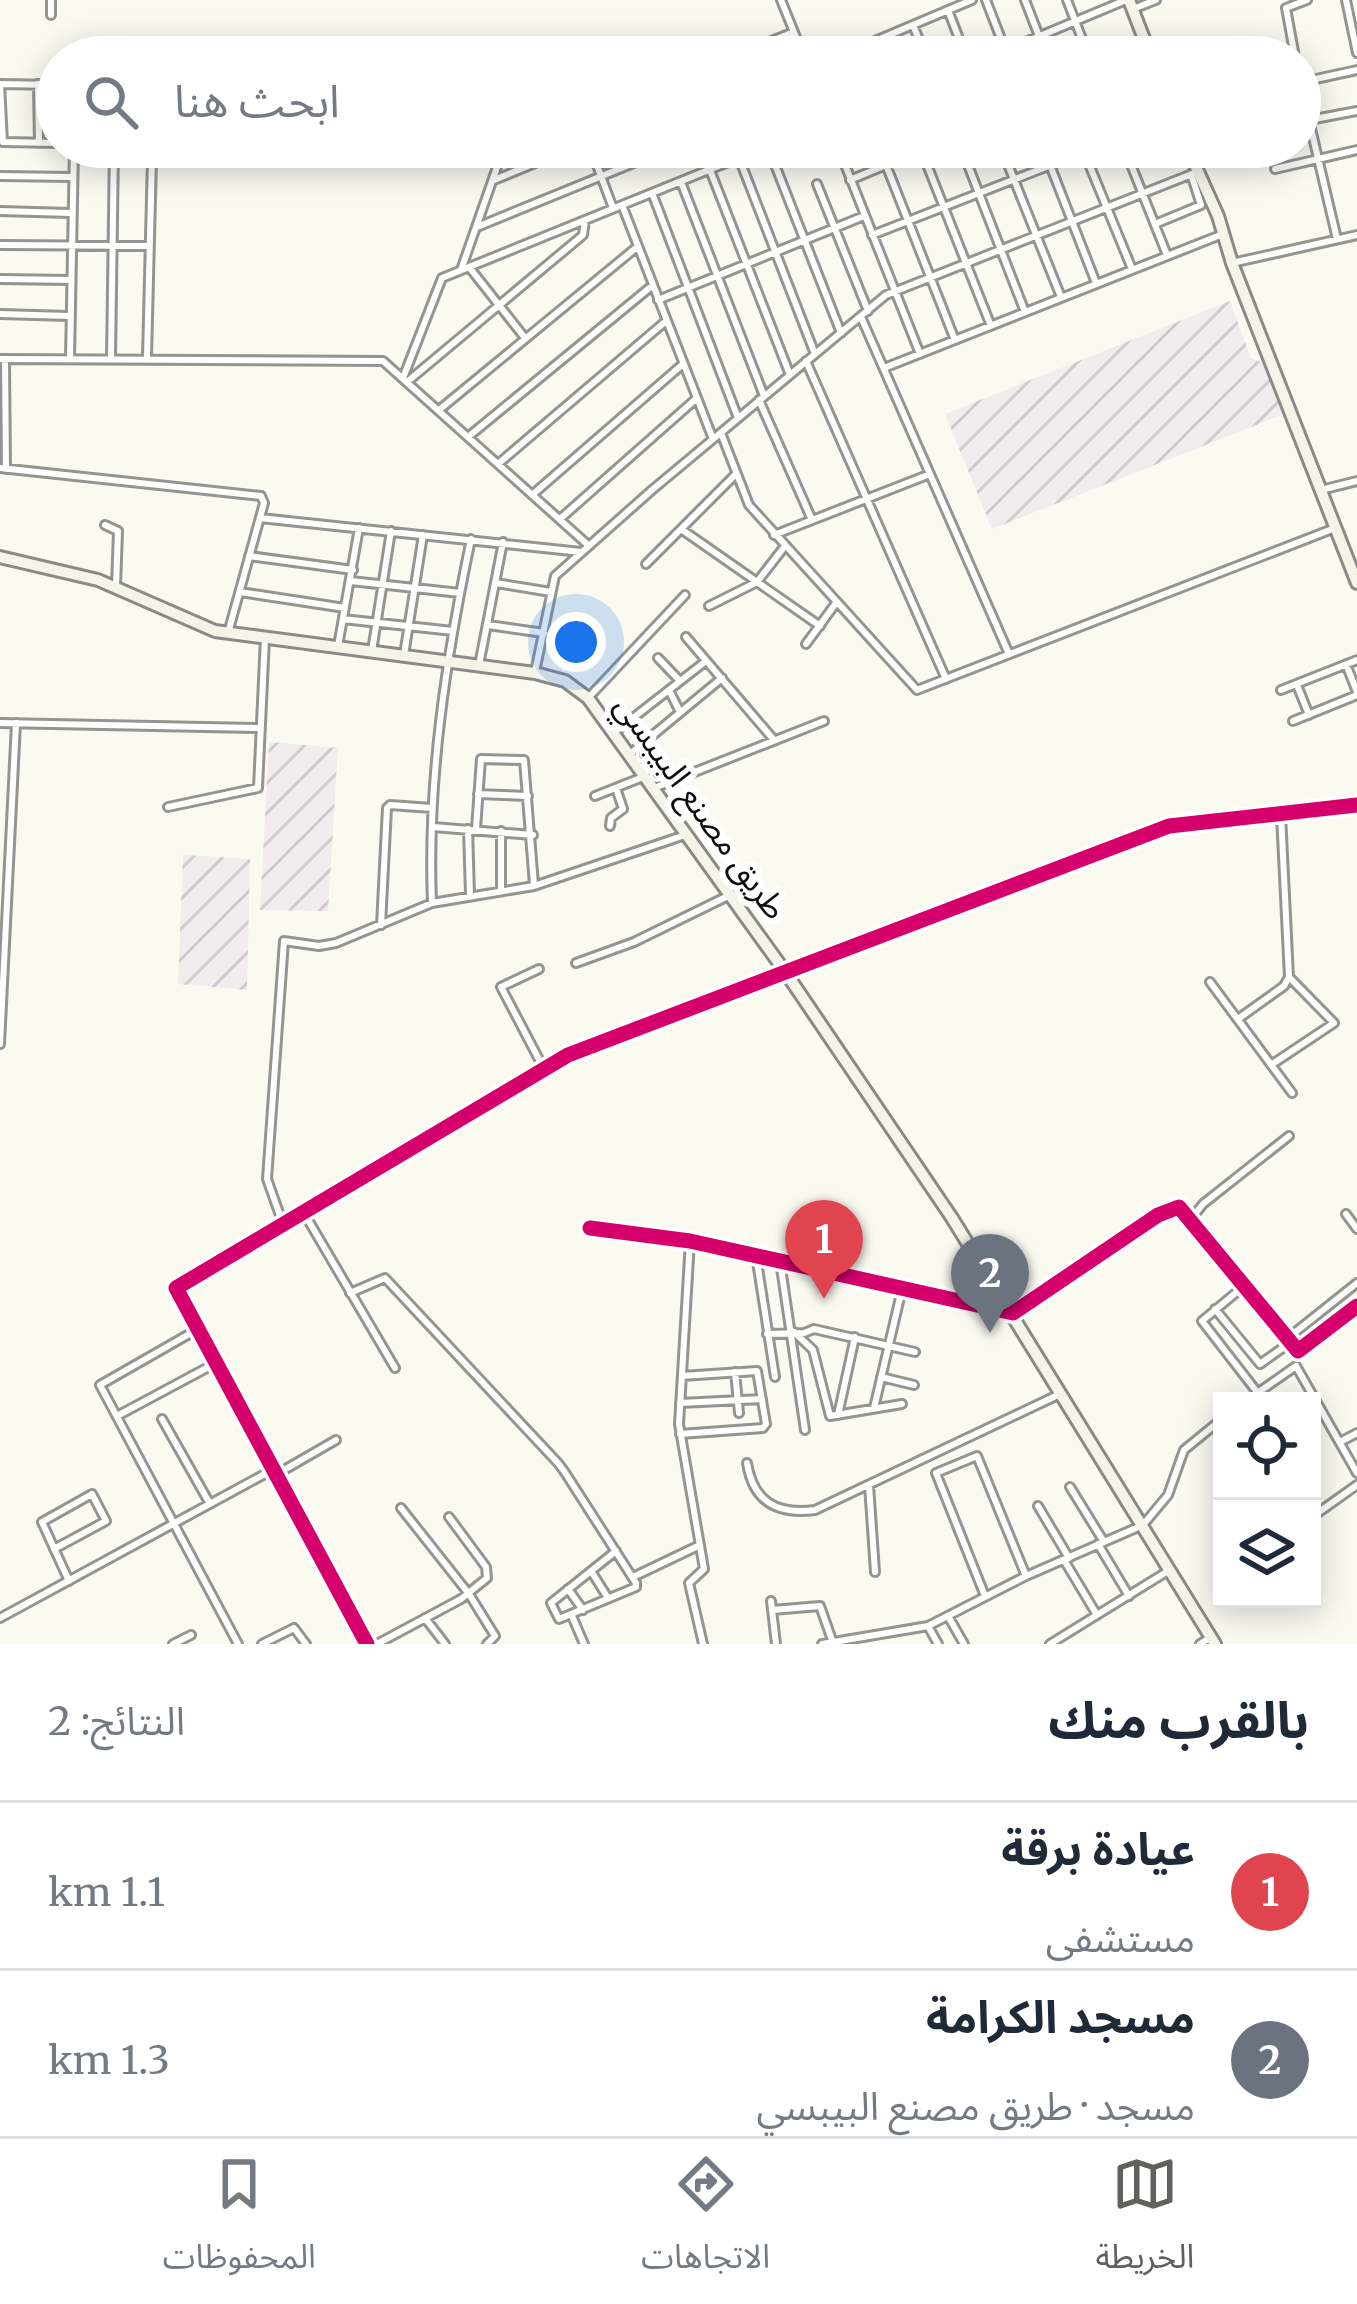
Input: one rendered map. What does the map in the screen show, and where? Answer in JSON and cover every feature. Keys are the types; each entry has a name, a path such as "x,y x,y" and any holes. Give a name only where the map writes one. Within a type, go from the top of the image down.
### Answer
{"main road":[{"path":"1129,3 1141,36"},
{"path":"1193,168 1223,234 1357,583"},
{"name":"طريق مصنع البيبسي","path":"0,557 85,576 199,626 228,633 535,673 565,681 588,698 786,973 1013,1313 1171,1570 1209,1642"},
{"path":"786,973 1169,826 1357,805"}],"street":[{"path":"51,0 51,15"},
{"path":"781,0 796,36"},
{"path":"887,36 972,0"},
{"path":"986,0 1000,36"},
{"path":"1024,0 1039,36"},
{"path":"1067,0 1081,36"},
{"path":"1041,36 1129,3 1156,0"},
{"path":"1291,36 1286,8 1306,0"},
{"path":"1346,0 1357,53"},
{"path":"948,10 958,36"},
{"path":"913,25 917,36"},
{"path":"784,36 794,32"},
{"path":"1321,78 1357,70"},
{"path":"36,85 0,84 2,140 36,143"},
{"path":"1321,118 1357,110"},
{"path":"1321,158 1357,150"},
{"path":"70,360 72,168"},
{"path":"111,360 114,168"},
{"path":"147,360 152,168"},
{"path":"465,268 497,168"},
{"path":"494,179 522,168"},
{"path":"598,168 637,247 713,439"},
{"path":"477,227 618,168"},
{"path":"743,168 815,354"},
{"path":"775,168 842,333"},
{"path":"846,168 920,354"},
{"path":"850,180 879,168"},
{"path":"887,168 955,340"},
{"path":"931,168 991,326"},
{"path":"969,168 1025,312"},
{"path":"1009,168 1061,297"},
{"path":"872,235 1043,168"},
{"path":"1051,168 1096,283"},
{"path":"1091,168 1132,269"},
{"path":"1133,168 1167,255"},
{"path":"1275,169 1279,168"},
{"path":"1320,168 1336,239"},
{"path":"405,380 436,285 465,268 711,169 790,375"},
{"path":"535,673 555,576 895,290 1194,173 1201,205 1155,224"},
{"path":"0,176 71,177"},
{"path":"681,182 812,520"},
{"path":"817,184 884,368 1009,655"},
{"path":"652,193 738,418"},
{"path":"0,211 70,213"},
{"path":"658,300 864,216"},
{"path":"405,380 585,234 585,220"},
{"path":"884,368 1223,234"},
{"path":"1232,263 1357,235"},
{"path":"0,244 148,246"},
{"path":"439,410 637,247"},
{"path":"465,268 501,304 525,338"},
{"path":"0,279 70,280"},
{"path":"468,437 652,285"},
{"path":"0,314 69,316"},
{"path":"498,464 667,321"},
{"path":"228,633 264,503 256,495 3,468 3,360 383,361 559,519 584,549"},
{"path":"806,362 946,679"},
{"path":"532,495 683,364"},
{"path":"559,519 697,398"},
{"path":"721,433 749,505 914,689 1335,527"},
{"path":"646,563 736,474"},
{"path":"774,535 930,474"},
{"path":"1322,490 1357,481"},
{"path":"260,518 584,549"},
{"path":"105,525 118,531 116,587"},
{"path":"338,646 359,528"},
{"path":"681,529 820,626"},
{"path":"372,651 391,531"},
{"path":"404,655 423,535"},
{"path":"432,903 434,808 448,661 471,539"},
{"path":"479,665 503,542"},
{"path":"709,606 757,582 785,546"},
{"path":"250,556 353,570"},
{"path":"351,581 460,593"},
{"path":"496,583 551,592"},
{"path":"240,592 346,608"},
{"path":"588,698 685,595"},
{"path":"806,644 836,603"},
{"path":"344,619 453,631"},
{"path":"488,625 544,633"},
{"path":"168,807 258,788 265,637"},
{"path":"686,637 774,740"},
{"path":"658,658 680,680"},
{"path":"1281,690 1357,660"},
{"path":"614,732 706,662"},
{"path":"1293,721 1357,694 1346,664"},
{"path":"630,754 722,678"},
{"path":"1296,684 1309,715"},
{"path":"669,690 680,712"},
{"path":"654,788 824,722"},
{"path":"0,723 260,728"},
{"path":"0,1044 16,723"},
{"path":"470,895 481,759 526,762 534,886"},
{"path":"595,796 646,776"},
{"path":"610,826 610,820 623,809 616,788"},
{"path":"478,794 529,796"},
{"path":"381,925 387,808 434,808"},
{"path":"1238,1019 1284,986 1289,977 1281,812"},
{"path":"433,827 533,835"},
{"path":"501,831 502,890"},
{"path":"284,1225 267,1179 284,941 319,946 432,903 534,886 688,833"},
{"path":"576,963 634,942 730,895"},
{"path":"539,969 502,984 501,990 544,1069"},
{"path":"448,1517 487,1571 484,1583 372,1644 176,1288 568,1055 786,973"},
{"path":"1271,1065 1334,1023 1289,977"},
{"path":"1210,982 1292,1093"},
{"path":"1191,1219 1203,1204 1289,1136"},
{"path":"590,1228 690,1241 1013,1313 1158,1215 1179,1207 1301,1351 1357,1306"},
{"path":"304,1213 394,1368"},
{"path":"1346,1214 1357,1229"},
{"path":"690,1241 680,1433 704,1571 689,1583 703,1644"},
{"path":"756,1255 775,1377"},
{"path":"780,1261 805,1430"},
{"path":"350,1293 386,1278 559,1463 633,1577 636,1587 561,1620 550,1605 616,1551"},
{"path":"1215,1309 1262,1364 1357,1283"},
{"path":"1244,1286 1202,1323 1257,1392"},
{"path":"874,1408 902,1289"},
{"path":"767,1334 814,1328 915,1352"},
{"path":"198,1329 100,1382 238,1644"},
{"path":"793,1332 814,1350 827,1413 902,1404"},
{"path":"838,1415 855,1337"},
{"path":"1238,1367 1252,1356"},
{"path":"116,1416 216,1363"},
{"path":"1259,1392 1294,1366 1313,1392"},
{"path":"680,1433 764,1428 757,1371 682,1376"},
{"path":"735,1372 740,1413"},
{"path":"881,1377 914,1385"},
{"path":"747,1463 751,1485 761,1499 797,1511 820,1508 1063,1393"},
{"path":"680,1403 762,1400"},
{"path":"1321,1407 1357,1472"},
{"path":"162,1419 209,1504"},
{"path":"822,1644 928,1626 1143,1525 1168,1495 1184,1450 1213,1426"},
{"path":"1340,1442 1357,1433"},
{"path":"0,1618 336,1440"},
{"path":"985,1596 937,1473 974,1456 979,1459 1026,1576"},
{"path":"869,1485 875,1572"},
{"path":"1321,1511 1357,1485"},
{"path":"1070,1487 1130,1596"},
{"path":"54,1549 106,1521 92,1494 42,1522 54,1549 69,1581"},
{"path":"1038,1506 1097,1615"},
{"path":"401,1508 469,1594 495,1636 487,1644"},
{"path":"633,1577 700,1545"},
{"path":"1050,1644 1171,1570"},
{"path":"591,1571 608,1598"},
{"path":"568,1589 583,1610"},
{"path":"776,1644 771,1605 820,1606 836,1643"},
{"path":"572,1616 584,1644"},
{"path":"948,1616 964,1644"},
{"path":"425,1618 445,1644"},
{"path":"928,1626 938,1644"},
{"path":"262,1644 294,1628 306,1644"},
{"path":"173,1644 190,1635"}],"shaded area":[{"path":"1230,301 1251,358 1270,366 1284,414 992,529 945,414"},
{"path":"269,742 338,748 328,911 260,910"},
{"path":"183,855 250,859 247,990 178,984"}],"cycle path":[{"path":"367,1644 176,1288 568,1055 1169,826 1357,805"},
{"path":"590,1228 690,1241 1013,1313 1158,1215 1179,1207 1298,1351 1357,1306"}],"place":[{"name":"عيادة برقة","path":"824,1299"},
{"name":"مسجد الكرامة","path":"990,1333"}]}
